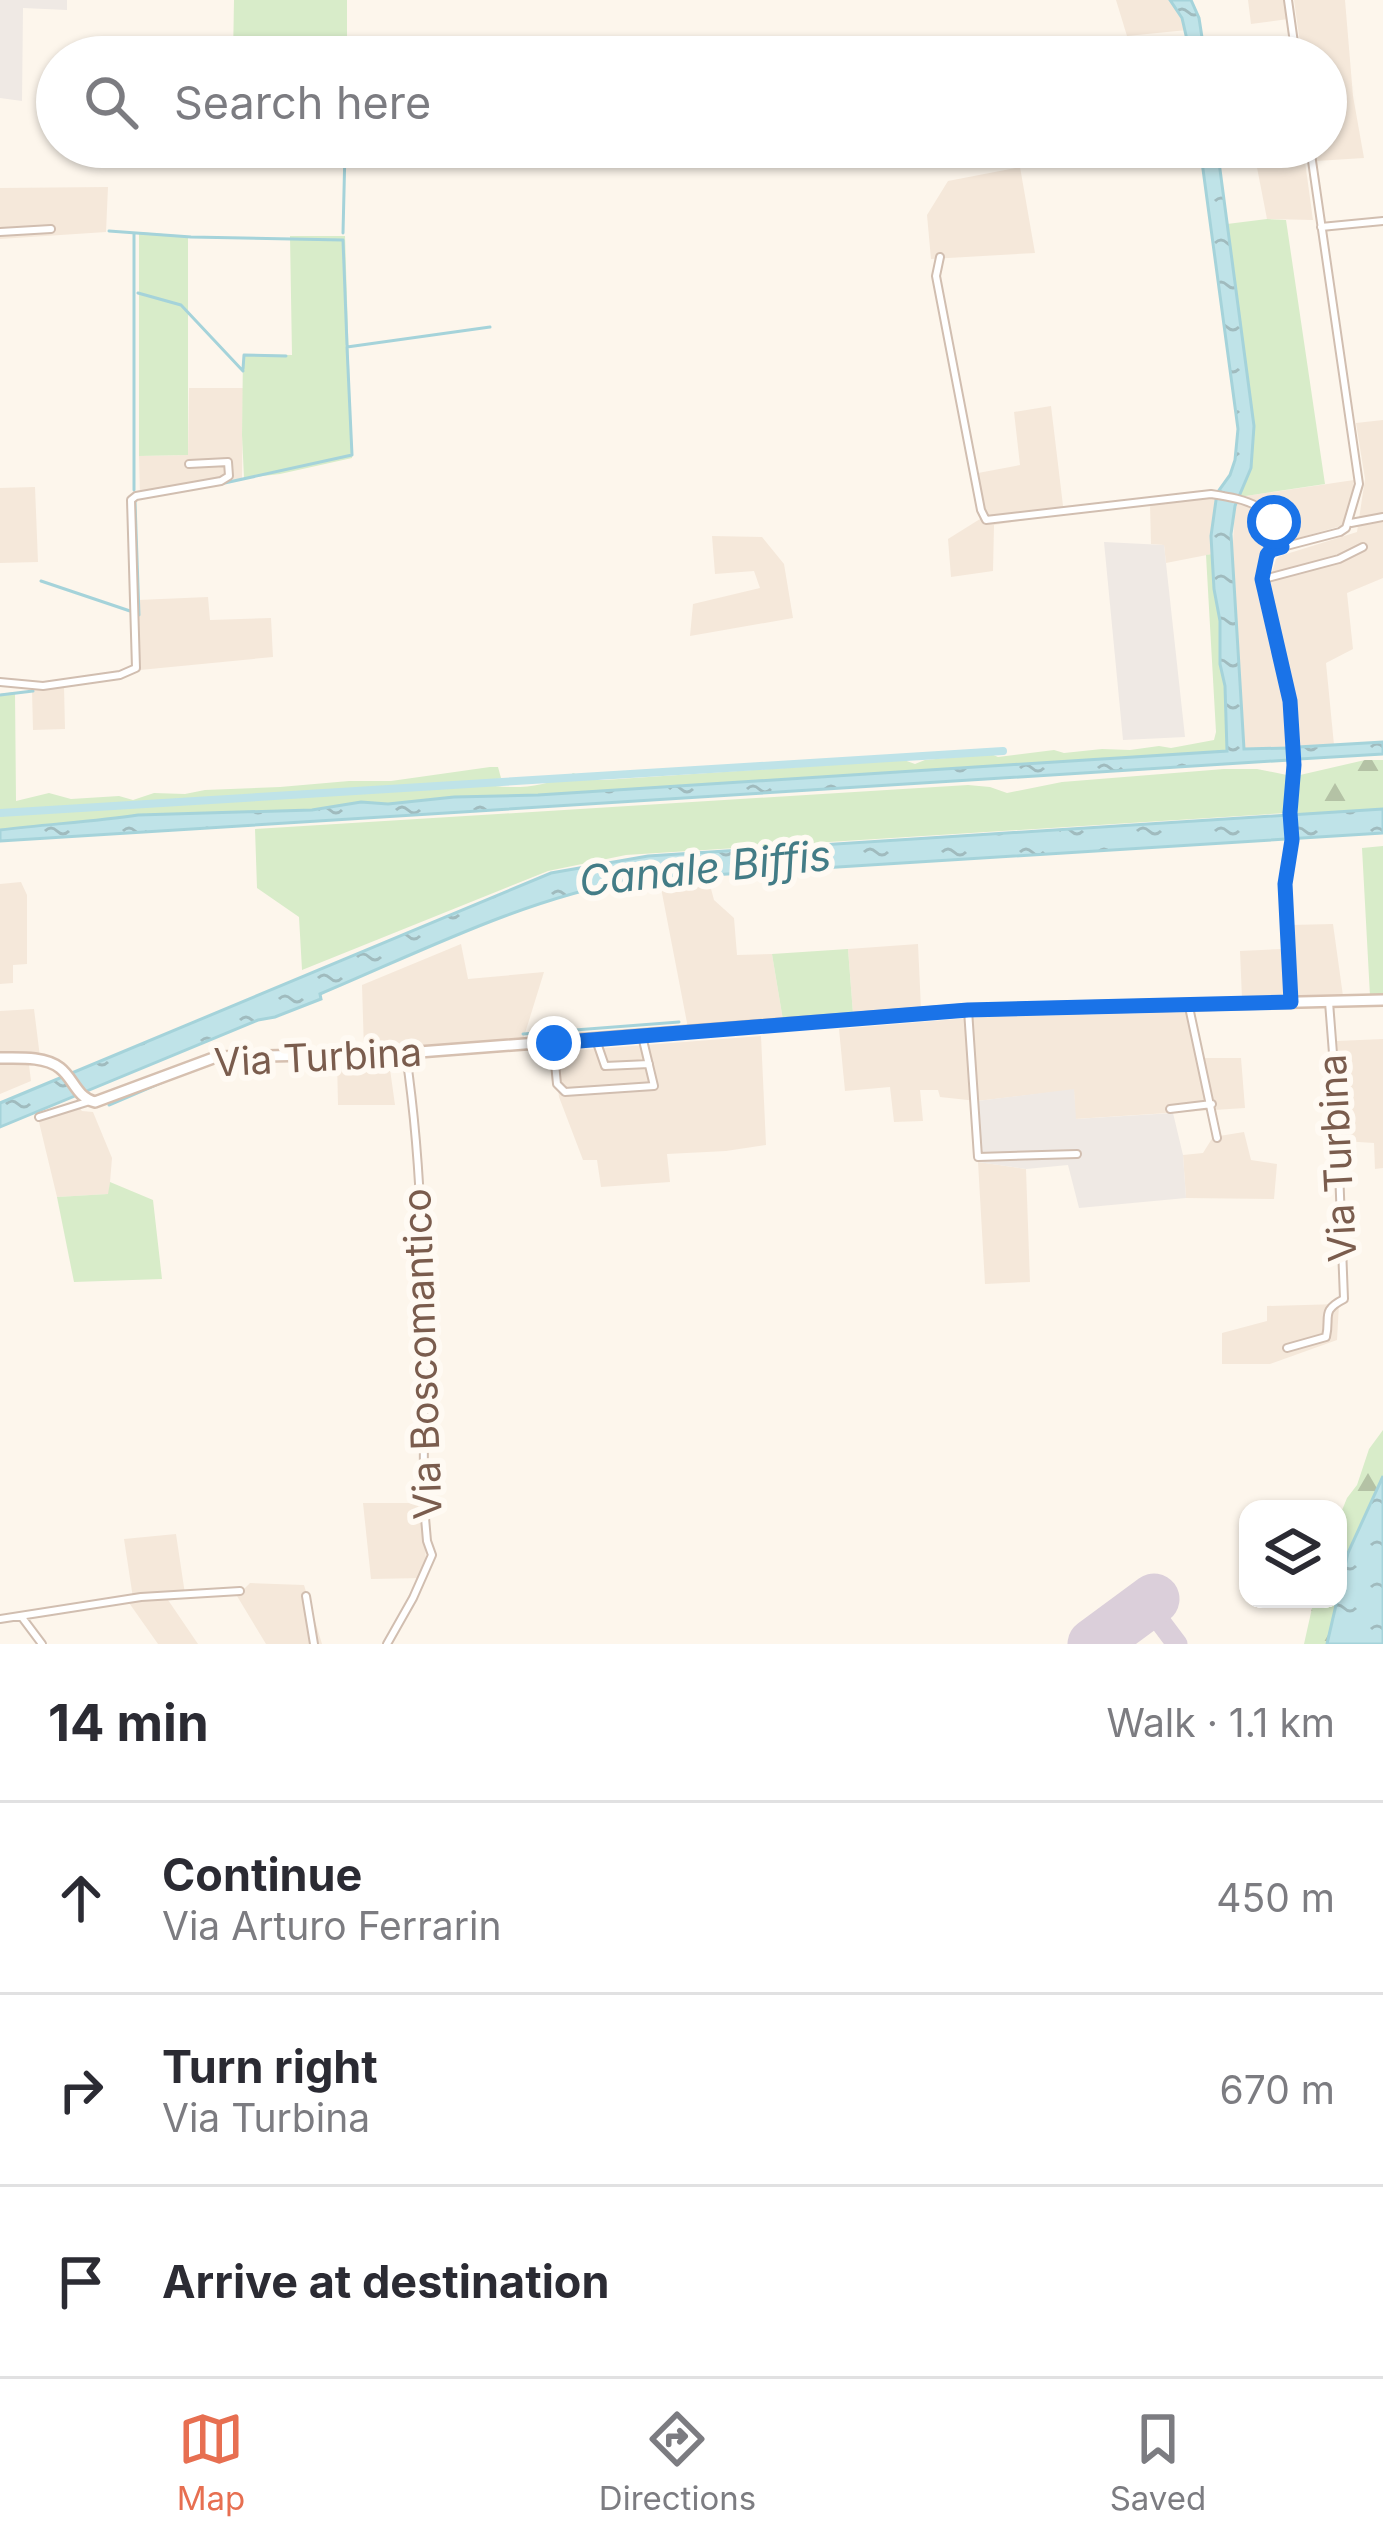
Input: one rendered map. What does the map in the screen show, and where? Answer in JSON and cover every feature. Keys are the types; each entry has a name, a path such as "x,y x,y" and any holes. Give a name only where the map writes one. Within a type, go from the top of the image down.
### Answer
{"street":[{"path":"1288,0 1293,36"},
{"path":"1313,168 1359,478 1349,524"},
{"path":"1322,226 1383,221"},
{"path":"0,232 51,229"},
{"path":"940,257 936,276 986,520 1211,494 1241,499 1269,514 1282,547"},
{"path":"0,682 43,686 120,675 136,668 131,500 229,476 228,462 189,464"},
{"path":"1291,1002 1285,884 1292,840 1293,739 1290,701 1262,579 1271,550 1383,518"},
{"path":"1262,579 1340,559 1363,547"},
{"name":"Via Turbina","path":"39,1117 87,1100 108,1099 217,1057 406,1053 968,1010 1383,1000"},
{"name":"Via Turbina","path":"1288,1348 1327,1337 1327,1313 1344,1299 1329,1002"},
{"path":"1189,1003 1217,1138"},
{"path":"968,1010 977,1157 1077,1154"},
{"path":"554,1043 557,1084 565,1092 654,1086 642,1036"},
{"path":"596,1040 604,1066 649,1064"},
{"name":"Via Boscomantico","path":"387,1644 432,1555 424,1505 422,1257 406,1053"},
{"path":"0,1058 40,1060 61,1069 87,1100"},
{"path":"1170,1109 1212,1104"},
{"path":"0,1619 141,1598 240,1591"},
{"path":"306,1595 314,1644"},
{"path":"21,1616 42,1644"}],"shaded area":[{"path":"0,0 67,0 67,10 23,8 22,101 0,98"},
{"path":"1116,0 1170,0 1187,30 1127,36"},
{"path":"1248,0 1285,0 1288,19 1251,24"},
{"path":"1294,0 1345,0 1364,158 1347,159 1347,36 1299,36"},
{"path":"1020,168 1035,253 931,259 927,215 948,181"},
{"path":"1257,168 1306,168 1313,220 1267,219"},
{"path":"108,187 106,232 0,239 0,188"},
{"path":"189,388 243,388 242,479 140,496 139,456 188,455"},
{"path":"1051,406 1064,514 994,525 993,571 951,577 948,539 980,519 978,473 1020,465 1014,412"},
{"path":"1383,420 1383,578 1347,593 1353,649 1326,663 1334,745 1299,747 1295,700 1269,582 1280,556 1357,532 1365,479 1356,423"},
{"path":"1354,480 1348,524 1284,542 1266,555 1257,591 1284,702 1288,748 1244,750 1232,560 1235,506 1239,497"},
{"path":"35,487 38,562 0,563 0,488"},
{"path":"1217,493 1212,554 1166,563 1164,545 1151,544 1150,504"},
{"path":"712,536 762,537 784,564 793,618 690,636 693,604 760,588 754,571 715,574"},
{"path":"1104,542 1164,545 1185,737 1123,740"},
{"path":"208,597 210,620 271,618 273,657 140,670 138,600"},
{"path":"64,686 65,729 33,730 32,690"},
{"path":"21,882 27,895 27,964 13,965 13,983 0,984 0,884"},
{"path":"710,885 714,900 734,918 737,955 772,954 783,1020 688,1028 661,888"},
{"path":"1333,924 1343,996 1242,999 1240,951 1283,949 1290,925"},
{"path":"461,944 468,979 544,972 522,1043 364,1051 362,985"},
{"path":"918,944 921,1009 853,1014 848,949"},
{"path":"34,1009 40,1057 0,1056 0,1011"},
{"path":"1192,1012 1200,1058 1241,1058 1245,1108 1075,1119 1074,1090 977,1101 920,1090 923,1121 894,1122 890,1087 845,1091 839,1029 981,1017"},
{"path":"761,1036 766,1145 667,1154 670,1182 601,1187 597,1160 583,1160 559,1097 554,1052"},
{"path":"1383,1039 1383,1168 1375,1169 1374,1143 1343,1141 1337,1041"},
{"path":"337,1059 389,1062 395,1105 338,1105"},
{"path":"0,1063 29,1065 31,1081 0,1094"},
{"path":"1074,1089 1076,1119 1173,1113 1186,1198 1079,1208 1068,1165 1026,1169 978,1162 977,1101"},
{"path":"76,1104 82,1111 93,1112 112,1158 109,1194 57,1197 38,1118"},
{"path":"1244,1132 1251,1160 1277,1164 1274,1199 1186,1198 1183,1155 1203,1153 1213,1137"},
{"path":"978,1162 1026,1169 1030,1282 985,1284"},
{"path":"1339,1304 1337,1340 1270,1364 1222,1364 1222,1333 1267,1321 1267,1306"},
{"path":"363,1503 423,1503 423,1578 371,1579"},
{"path":"176,1534 185,1594 166,1597 198,1644 158,1644 127,1600 133,1598 124,1539"},
{"path":"250,1583 304,1585 322,1644 266,1644 237,1596"}],"green space":[{"path":"234,0 347,0 347,36 233,36"},
{"path":"1286,220 1325,484 1239,497 1251,468 1254,426 1227,224"},
{"path":"139,232 188,236 188,455 139,456"},
{"path":"290,236 345,236 352,458 244,478 243,354 292,355"},
{"path":"1212,554 1227,751 361,802 312,810 138,815 0,830 0,694 15,692 16,801 49,793 71,799 119,796 133,800 154,793 391,781 490,767 498,767 501,778 482,784 525,787 573,773 604,780 904,760 915,764 1054,750 1171,748 1214,740 1206,555"},
{"path":"1383,760 1383,809 1297,814 1300,775"},
{"path":"1224,769 1287,775 1287,813 626,855 548,871 302,970 299,917 257,888 255,829 968,785 1007,793 1062,782"},
{"path":"1383,846 1383,995 1370,996 1362,848"},
{"path":"848,949 853,1014 783,1020 772,954"},
{"path":"110,1182 153,1200 162,1279 74,1282 57,1197 108,1194"},
{"path":"1383,1430 1383,1507 1342,1644 1304,1644 1312,1608 1347,1608 1346,1500 1357,1485 1369,1449"}],"water":[{"path":"1170,0 1191,0 1202,36 1186,36"},
{"path":"1203,168 1220,168 1254,426 1251,468 1235,506 1231,534 1244,749 1288,748 1289,760 0,841 0,830 138,815 312,810 361,802 1227,751 1211,536 1217,493 1235,460 1238,429"},
{"path":"1383,742 1383,754 1300,759 1299,747"},
{"name":"Canale Biffis","path":"1383,809 1383,833 631,880 591,889 473,928 320,994 321,999 258,1020 0,1127 0,1103 551,873 648,856"},
{"path":"1383,1476 1383,1644 1327,1644 1335,1608 1347,1608 1348,1553"}],"waterway":[{"path":"343,233 345,168"},
{"path":"109,231 343,240 347,345"},
{"path":"134,234 134,490"},
{"path":"138,293 181,305 243,371"},
{"path":"220,484 352,455 347,347 490,327"},
{"path":"243,369 244,355 286,356"},
{"path":"135,502 139,615"},
{"path":"41,581 130,611"},
{"path":"0,695 33,691"},
{"path":"0,813 1003,751"},
{"path":"523,1034 679,1022"},
{"path":"109,1105 165,1081"}],"taxiway":[{"path":"1147,1604 1177,1644"}],"runway":[{"path":"1093,1644 1154,1599"}],"route":[{"path":"554,1043 968,1010 1291,1002 1285,884 1292,840 1290,701 1262,585 1267,555 1282,547 1274,522"}]}
